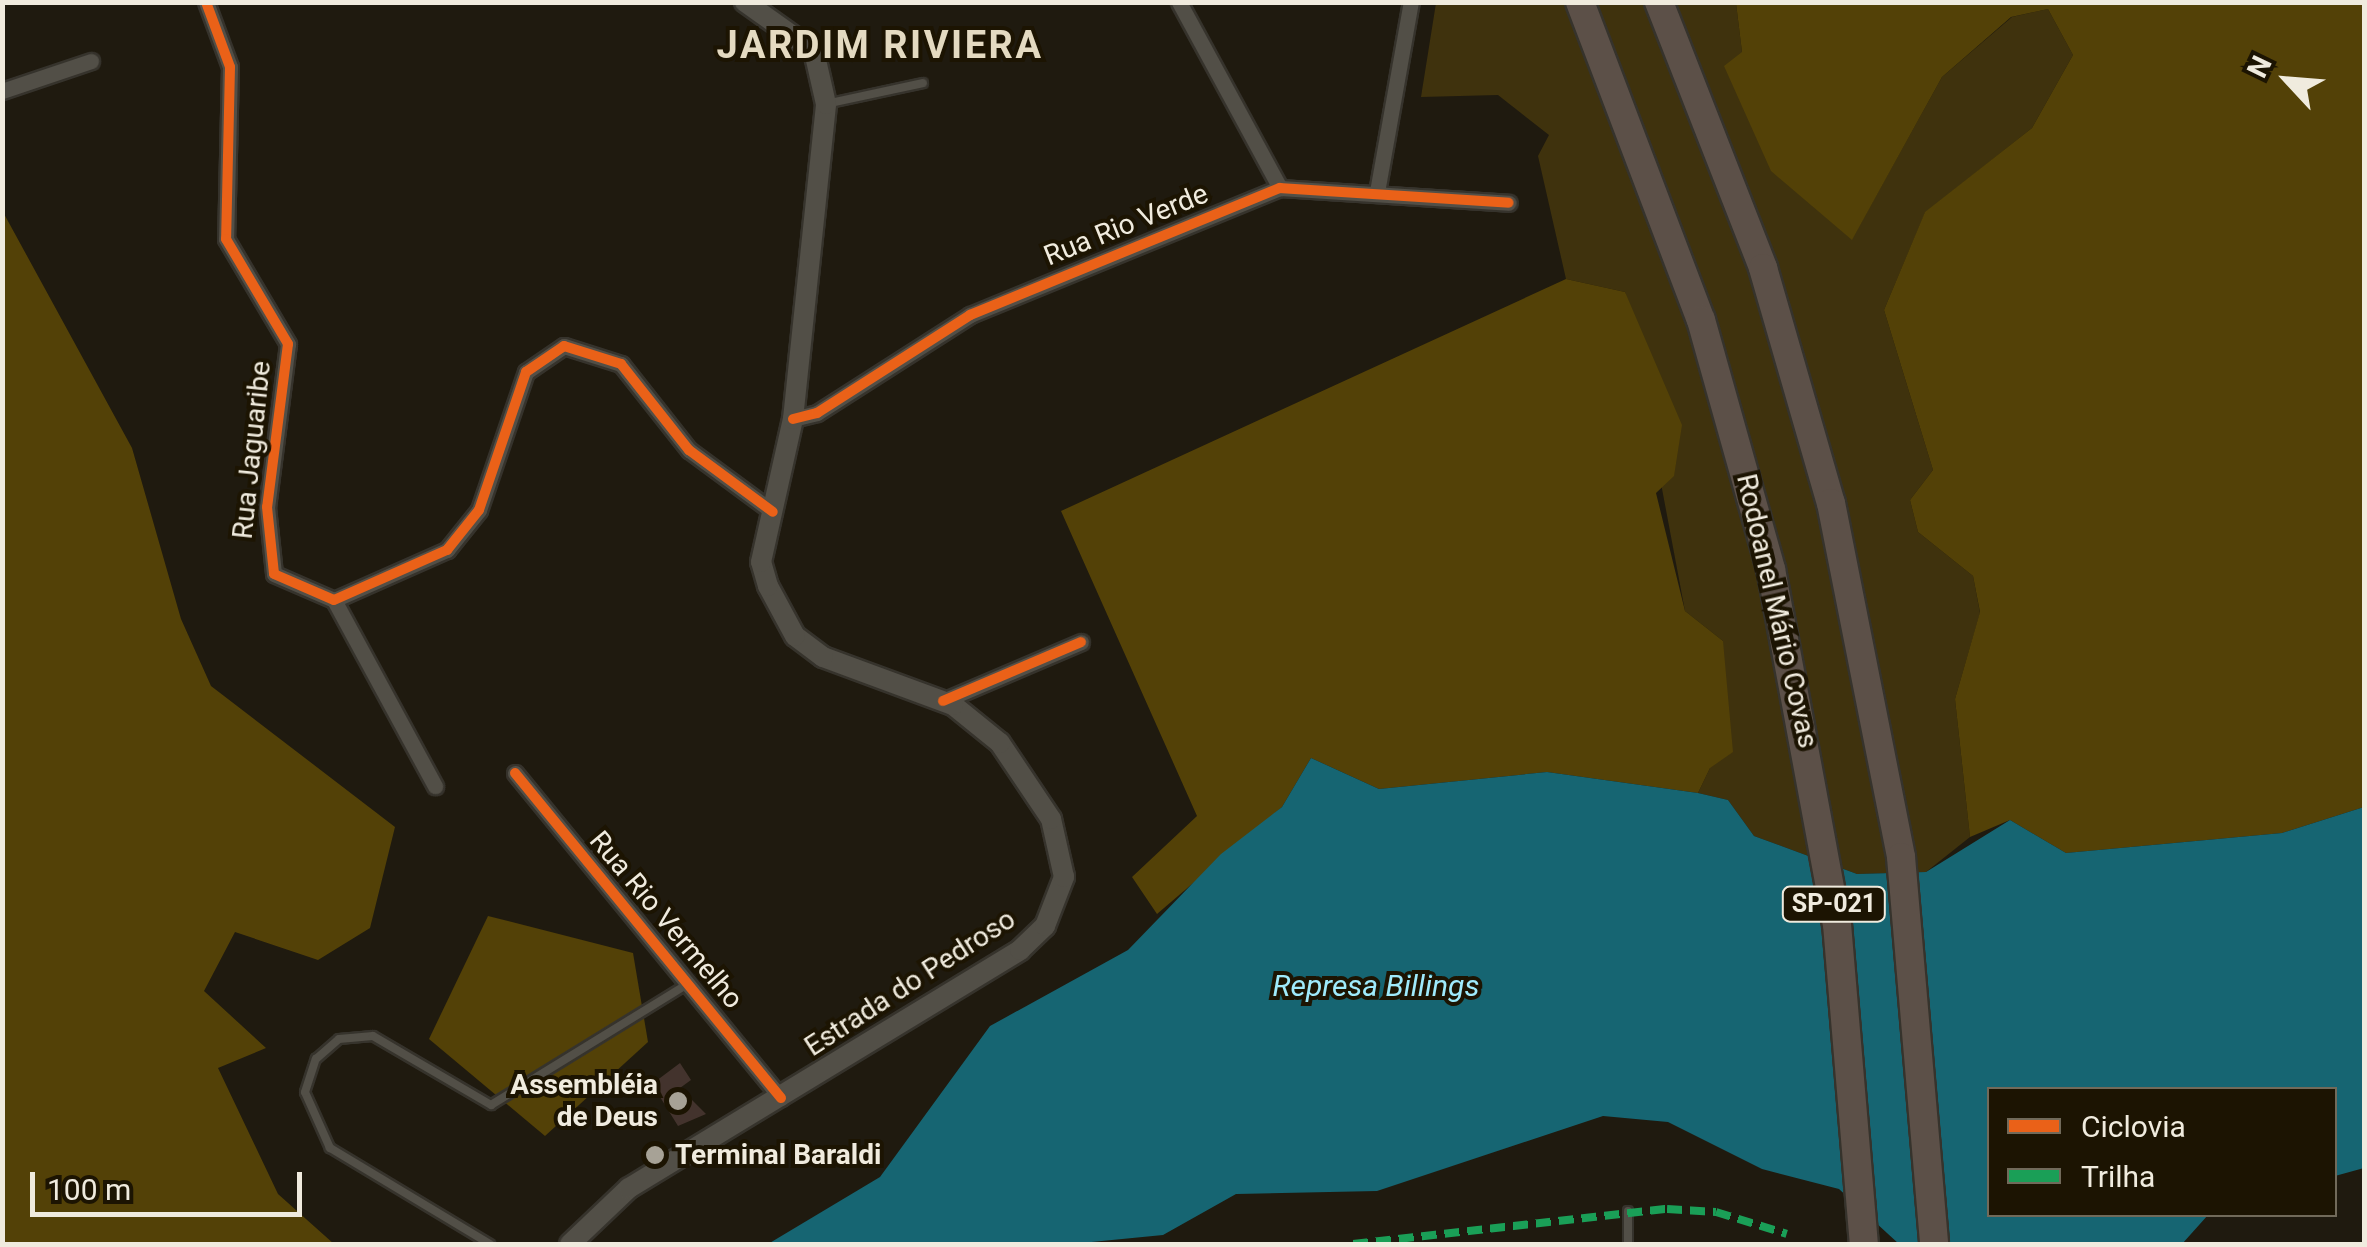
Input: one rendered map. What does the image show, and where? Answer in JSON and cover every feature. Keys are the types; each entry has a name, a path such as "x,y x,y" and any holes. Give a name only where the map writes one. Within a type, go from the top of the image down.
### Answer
{"highway":[{"name":"Rodoanel Mário Covas","path":"1580,2 1701,320 1772,568 1837,924 1864,1244"},
{"name":"SP-021","path":"1659,2 1763,268 1855,612 1901,856 1934,1244"}],"main road":[{"name":"Estrada do Pedroso","path":"570,1244 629,1188 1020,950 1058,900 1062,852 1040,797 1000,744 943,701 856,674 796,636 761,562 793,419 826,104 814,51 754,4"}],"street":[{"name":"Rua Jaguaribe","path":"206,2 230,67 226,239 288,344 266,556 284,583 334,600"},
{"path":"1178,2 1280,188"},
{"path":"1377,192 1412,2"},
{"path":"2,91 92,61"},
{"name":"Rua Rio Verde","path":"793,419 817,413 970,315 1280,188 1508,203"},
{"path":"436,786 334,600 461,538 526,372 564,346 621,364 689,450 773,512"},
{"path":"943,701 1081,642"},
{"name":"Rua Rio Vermelho","path":"514,773 780,1098"}],"lane":[{"path":"826,104 924,83"},
{"path":"490,1244 330,1148 305,1092 316,1059 338,1038 373,1036 491,1105 689,984"},
{"path":"1628,1212 1628,1244"}],"shaded area":[{"path":"1436,3 1736,3 1742,52 1852,239 1942,77 2012,17 2048,9 2073,55 2032,128 1925,213 1884,310 1933,470 1910,500 1918,532 1973,576 1980,613 1955,699 1970,837 1926,872 1857,874 1754,836 1728,800 1698,793 1710,768 1723,641 1685,611 1625,292 1566,279 1538,156 1549,135 1498,95 1421,97"},
{"path":"1736,3 2364,3 2364,807 2282,833 2066,853 2010,820 1970,837 1955,699 1980,612 1973,576 1918,532 1910,500 1933,470 1884,310 1925,212 2032,128 2073,55 2048,9 2011,17 1942,77 1852,240 1771,171 1724,66 1742,52"},
{"path":"3,212 132,448 181,619 211,686 395,827 370,928 318,960 235,932 204,991 266,1048 218,1068 278,1194 334,1244 3,1244"},
{"path":"1566,279 1625,292 1682,425 1674,476 1656,493 1685,611 1723,641 1733,752 1710,768 1698,793 1547,772 1379,789 1311,758 1282,807 1157,914 1132,877 1197,816 1061,511"},
{"path":"488,916 633,953 648,1042 545,1136 429,1039"}],"water":[{"name":"Represa Billings","path":"1311,758 1379,789 1547,772 1728,800 1754,836 1857,874 1926,872 2010,820 2066,853 2282,833 2364,807 2364,1168 2337,1175 2337,1087 1987,1087 1987,1217 2206,1217 2182,1244 1899,1244 1839,1189 1762,1169 1668,1122 1603,1116 1377,1191 1236,1194 1163,1235 1071,1244 768,1244 880,1177 990,1026 1128,950 1221,854 1282,807"}],"building":[{"name":"Assembléia de Deus","path":"680,1063 691,1080 680,1088 706,1114 678,1126 652,1084"}],"marked path":[{"path":"1353,1244 1667,1209 1716,1212 1787,1234"}],"cycle path":[{"path":"206,2 230,67 226,239 288,344 267,507 274,574 334,600 447,550 479,510 526,372 564,346 621,364 689,450 773,512"},
{"path":"793,419 817,413 970,315 1280,188 1509,203"},
{"path":"943,701 1081,642"},
{"path":"515,773 781,1098"}],"place":[{"name":"Assembléia de Deus","path":"678,1101"},
{"name":"Terminal Baraldi","path":"655,1155"}],"district":[{"name":"JARDIM RIVIERA","path":"880,46"}]}
